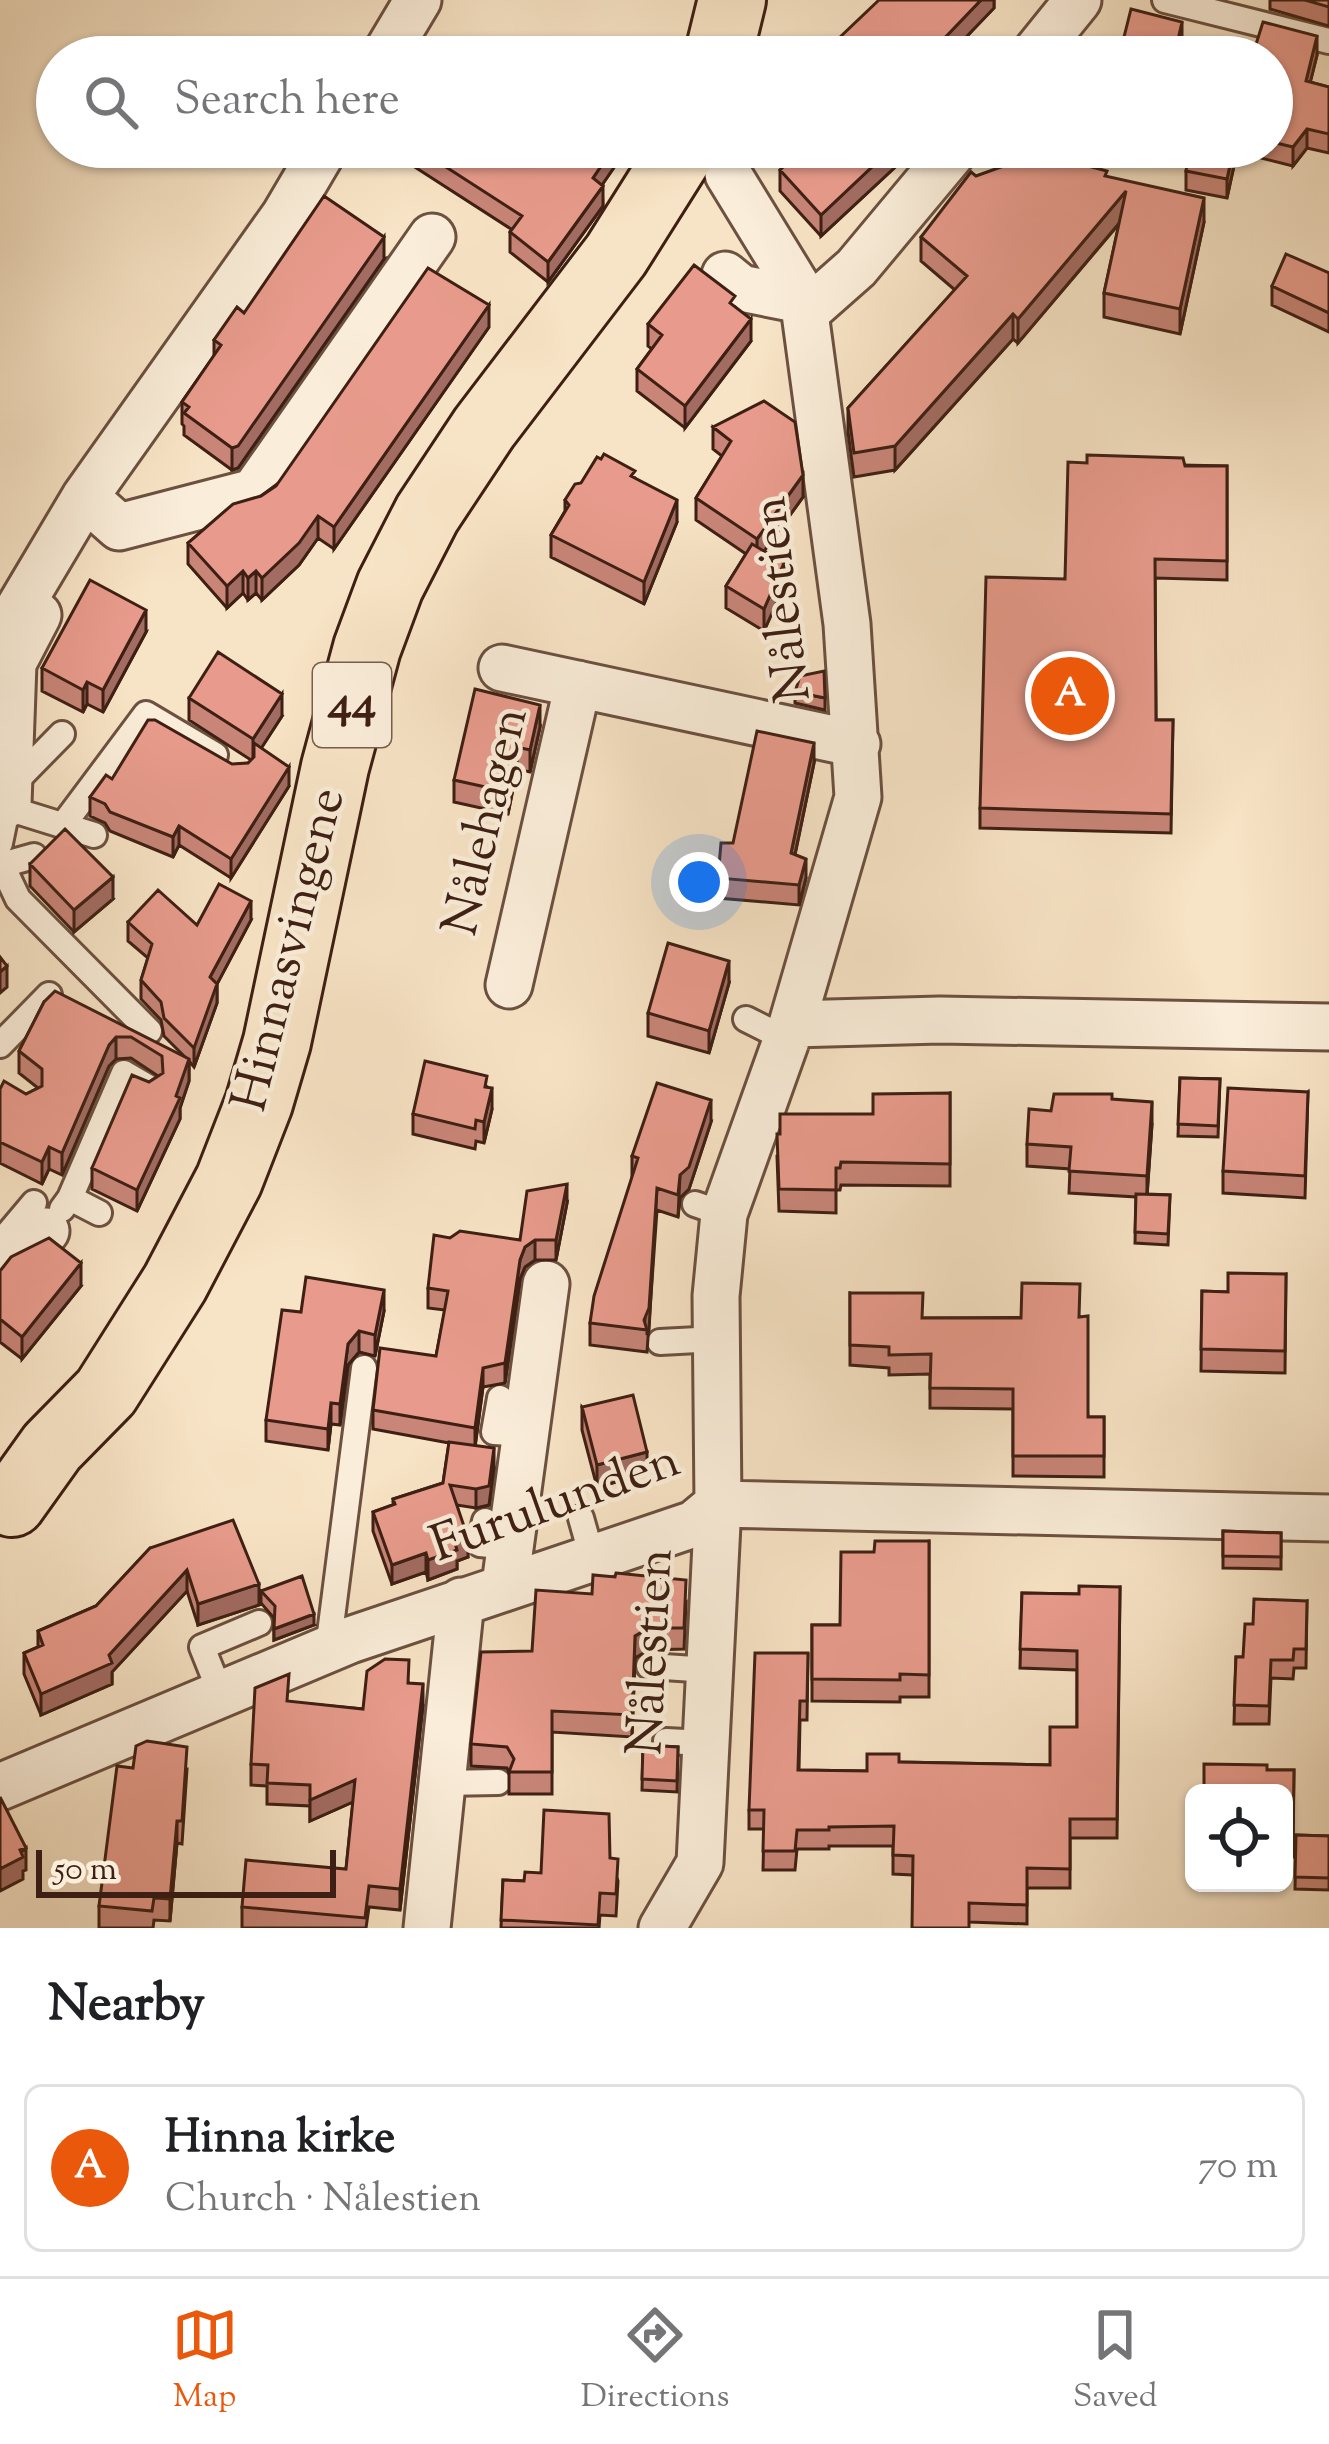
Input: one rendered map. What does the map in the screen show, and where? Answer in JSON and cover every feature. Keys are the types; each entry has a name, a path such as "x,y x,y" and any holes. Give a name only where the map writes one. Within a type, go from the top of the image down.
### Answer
{"main road":[{"path":"723,36 732,0"},
{"name":"Hinnasvingene","path":"4,1505 106,1393 208,1226 259,1103 277,1042 335,767 367,648 390,586 428,514 484,428 616,255 698,168"},
{"name":"Hinnasvingene","path":"0,1435 43,1409 148,1321"}],"street":[{"path":"396,36 418,0"},
{"path":"1049,36 1078,0"},
{"path":"0,640 85,497 285,215 313,168"},
{"name":"Nålestien","path":"662,1928 700,1863 686,1742 709,1670 718,1504 717,1339 709,1209 775,1027 827,855 858,797 848,624 803,306 796,285 712,168"},
{"path":"725,275 741,288 803,306 856,268 939,168"},
{"path":"85,497 119,526 254,491 432,237"},
{"path":"4,828 6,713 13,663 82,532 85,497"},
{"name":"Nålehagen","path":"502,668 857,744"},
{"name":"Nålehagen","path":"509,985 578,684"},
{"path":"775,1027 940,1020 1329,1027"},
{"path":"1,1253 50,1210"},
{"path":"500,1551 513,1416 546,1284"},
{"name":"Furulunden","path":"0,1787 220,1692 461,1600 500,1551 694,1524 718,1504 1329,1518"},
{"path":"427,1928 461,1600"}],"lane":[{"path":"1165,0 1329,41"},
{"path":"63,825 146,714 238,769"},
{"path":"62,734 4,828 18,899 149,1031"},
{"path":"4,828 63,825 94,835"},
{"path":"4,828 34,856"},
{"path":"0,1045 50,995"},
{"path":"99,1213 50,1210 106,1088 124,1073 148,1087"},
{"path":"660,1342 717,1339"},
{"path":"328,1649 364,1368"},
{"path":"220,1692 202,1647 259,1623"},
{"path":"649,1666 709,1670"},
{"path":"442,1783 498,1782"}],"building":[{"path":"879,0 981,0 946,36 841,36"},
{"path":"1131,9 1182,22 1179,36 1124,36"},
{"path":"1263,22 1317,36 1306,81 1329,87 1329,134 1307,129 1293,147 1293,36 1259,36"},
{"path":"448,168 600,168 593,178 603,186 548,262 510,232 522,216"},
{"path":"782,168 871,168 821,215"},
{"path":"998,168 1096,168 1107,171 1105,176 1204,198 1180,309 1104,293 1126,191 1018,319 1013,314 895,446 854,453 848,408 967,276 921,237 971,172 976,176"},
{"path":"1187,168 1229,168 1227,179"},
{"path":"324,196 384,237 238,446 232,448 184,413 189,407 182,402 221,345 214,340 237,307 244,313"},
{"path":"1286,254 1329,273 1329,313 1272,286"},
{"path":"694,265 735,296 730,303 751,319 685,406 637,369 662,335 648,324"},
{"path":"428,268 489,305 334,527 318,516 299,543 262,578 256,571 248,578 243,571 227,586 188,543 233,504 276,486"},
{"path":"764,401 795,422 803,475 757,539 696,498 731,441 713,427"},
{"path":"604,454 635,471 631,476 677,500 644,582 551,535 575,484 581,483 597,457"},
{"path":"1087,455 1183,458 1185,466 1227,466 1227,561 1155,559 1156,720 1173,720 1171,814 980,808 986,577 1065,579 1068,462 1087,463"},
{"path":"752,544 784,563 764,609 726,586"},
{"path":"90,580 146,610 103,690 87,682 83,690 42,668"},
{"path":"218,652 282,694 253,739 189,698"},
{"path":"824,671 825,698 795,692 800,676"},
{"path":"475,689 540,705 530,750 517,747 508,792 454,780"},
{"path":"148,720 232,764 248,763 254,757 254,743 289,767 231,859 179,826 173,837 110,812 90,797 106,775 112,779"},
{"path":"757,731 814,743 791,853 806,859 799,885 718,878 721,843 733,843"},
{"path":"65,829 113,877 74,910 30,864"},
{"path":"219,884 251,901 210,977 217,984 194,1048 164,1018 161,1002 141,980 152,944 128,922 158,890 197,925"},
{"path":"668,943 729,961 709,1031 648,1013"},
{"path":"55,991 189,1059 176,1096 180,1098 137,1190 92,1168 132,1075 149,1082 163,1073 162,1056 131,1037 116,1037 109,1045 62,1153 49,1147 42,1162 0,1142 4,1081 26,1094 42,1086 42,1069 19,1051 44,1002"},
{"path":"425,1061 487,1076 485,1087 492,1088 484,1122 476,1120 475,1129 413,1114"},
{"path":"1180,1078 1220,1079 1218,1126 1178,1124"},
{"path":"657,1083 711,1100 689,1167 680,1175 678,1195 657,1188 649,1308 644,1320 647,1330 590,1323 594,1296 638,1158 632,1156"},
{"path":"1228,1088 1308,1092 1305,1176 1223,1171"},
{"path":"950,1093 950,1164 841,1162 836,1168 836,1190 779,1189 780,1114 873,1114 873,1094"},
{"path":"1054,1094 1112,1094 1112,1099 1152,1102 1147,1176 1069,1171 1071,1147 1027,1144 1029,1109 1051,1111"},
{"path":"567,1184 556,1240 535,1240 525,1247 520,1260 505,1363 483,1368 475,1428 373,1410 380,1348 436,1356 448,1291 428,1288 434,1235 450,1238 460,1231 520,1240 527,1191"},
{"path":"1136,1194 1170,1195 1168,1234 1135,1232"},
{"path":"49,1238 81,1263 22,1337 0,1319 0,1271 11,1257"},
{"path":"1228,1273 1286,1274 1285,1351 1201,1349 1202,1291 1228,1292"},
{"path":"306,1277 384,1290 375,1335 359,1331 348,1344 340,1404 331,1403 328,1429 266,1420 282,1310 301,1312"},
{"path":"1022,1283 1080,1284 1079,1317 1088,1316 1088,1417 1104,1417 1104,1456 1013,1456 1013,1389 930,1388 931,1354 889,1355 889,1347 850,1345 850,1293 923,1293 922,1318 1021,1318"},
{"path":"633,1395 647,1452 597,1465 582,1407"},
{"path":"449,1442 494,1448 489,1486 450,1485 468,1538 455,1543 457,1550 428,1560 426,1553 392,1565 373,1512 395,1504 393,1499 443,1483"},
{"path":"233,1520 259,1584 198,1604 187,1570 109,1655 112,1663 41,1694 24,1653 43,1645 38,1631 96,1606 150,1548"},
{"path":"1223,1531 1281,1533 1281,1557 1223,1556"},
{"path":"875,1541 929,1541 929,1675 900,1674 900,1680 812,1679 812,1625 840,1625 841,1552 874,1552"},
{"path":"616,1573 686,1580 684,1628 649,1628 635,1636 632,1715 552,1711 552,1772 509,1772 514,1759 507,1747 471,1744 481,1652 532,1651 536,1590 592,1594 593,1575 615,1577"},
{"path":"302,1576 314,1614 274,1629 275,1606 261,1591"},
{"path":"1079,1586 1120,1587 1117,1819 1070,1819 1070,1869 1027,1868 1027,1905 969,1903 969,1928 912,1928 913,1856 893,1855 894,1826 797,1830 795,1851 763,1851 764,1810 749,1810 755,1653 808,1653 807,1701 800,1701 798,1770 867,1771 867,1754 899,1754 899,1762 1050,1765 1050,1727 1077,1727 1077,1651 1020,1649 1022,1593 1079,1594"},
{"path":"1254,1599 1307,1601 1306,1649 1294,1649 1293,1660 1271,1660 1269,1706 1234,1705 1236,1657 1243,1657 1245,1624 1253,1624"},
{"path":"385,1659 409,1660 408,1683 423,1684 400,1889 369,1886 365,1918 242,1907 246,1860 346,1869 355,1780 310,1800 310,1785 267,1783 268,1765 251,1764 255,1688 289,1674 287,1701 363,1709 367,1671"},
{"path":"147,1741 187,1747 170,1899 154,1898 152,1911 99,1906 117,1766 133,1768 136,1746"},
{"path":"643,1745 678,1747 677,1781 642,1779"},
{"path":"1204,1764 1294,1770 1293,1835 1293,1784 1204,1784"},
{"path":"0,1797 26,1848 20,1850 23,1857 0,1869"},
{"path":"544,1810 609,1814 610,1858 618,1859 616,1894 600,1893 598,1925 501,1920 503,1880 524,1881 525,1872 541,1873"},
{"path":"1296,1835 1329,1836 1329,1878 1295,1877"}],"place":[{"name":"Hinna kirke","path":"1070,696"}]}
